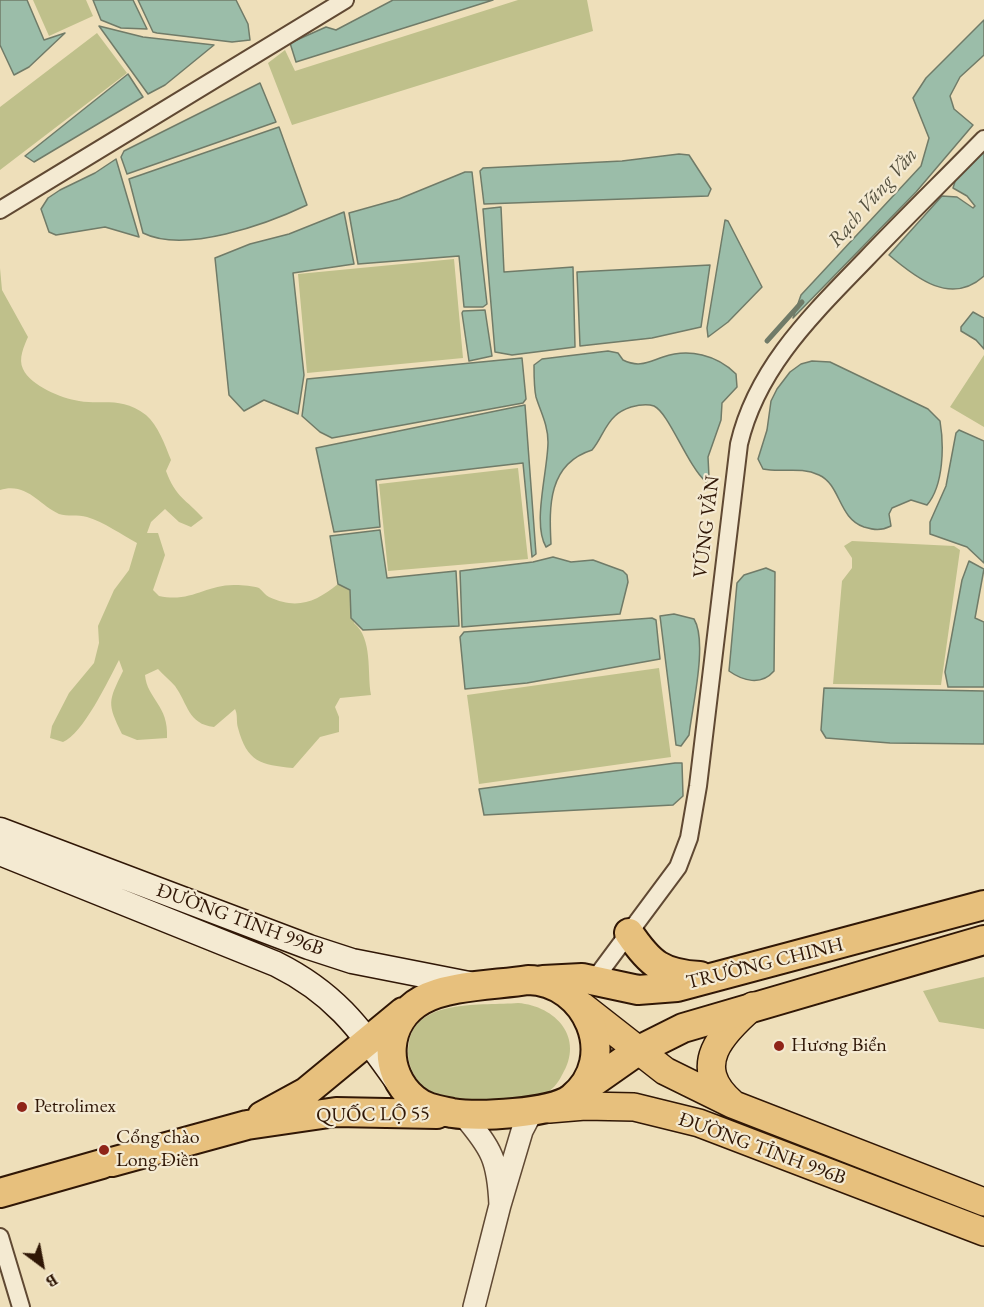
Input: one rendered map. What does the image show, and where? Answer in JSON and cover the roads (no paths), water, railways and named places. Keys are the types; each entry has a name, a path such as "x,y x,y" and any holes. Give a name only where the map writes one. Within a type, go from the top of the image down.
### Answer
{"highway":[{"name":"TRƯỜNG CHINH","path":"543,980 567,978 594,980 638,990 658,990 721,977 984,905"},
{"path":"629,933 650,961 663,970 681,975 721,977"},
{"name":"TRƯỜNG CHINH","path":"571,1099 639,1050 683,1028 984,940"},
{"path":"543,980 567,992 582,1006 592,1025 596,1045 593,1066 585,1084 571,1099 532,1110 463,1115 432,1109 415,1100 397,1081 390,1050 394,1033 402,1017 414,1004 430,995 543,980"},
{"name":"QUỐC LỘ 55","path":"247,1125 306,1092 367,1039 414,1004"},
{"name":"QUỐC LỘ 55","path":"0,1193 247,1125 336,1112 463,1115"}],"main road":[{"name":"ĐƯỜNG TỈNH 996B","path":"0,830 309,947 384,968 486,986"},
{"name":"ĐƯỜNG TỈNH 996B","path":"0,853 296,974 323,992 351,1018 397,1081"},
{"name":"ĐƯỜNG TỈNH 996B","path":"582,1006 665,1071 732,1104 984,1202"},
{"path":"732,1104 723,1096 717,1084 712,1060 715,1045 727,1029 753,1006"},
{"name":"ĐƯỜNG TỈNH 996B","path":"532,1110 585,1106 634,1107 699,1123 984,1232"}],"street":[{"path":"0,210 345,0"},
{"name":"VŨNG VẰN","path":"594,980 671,877 689,838 698,786 736,462 743,427 758,391 771,367 813,314 984,139"},
{"path":"474,1307 522,1131 532,1110"},
{"path":"463,1115 493,1155 499,1174 500,1206"},
{"path":"0,1237 21,1307"}],"waterway":[{"name":"Rạch Vũng Vằn","path":"767,341 802,302"}],"place":[{"name":"Hương Biển","path":"779,1046"},
{"name":"Petrolimex","path":"22,1107"},
{"name":"Cổng chào Long Điền","path":"104,1150"}]}
